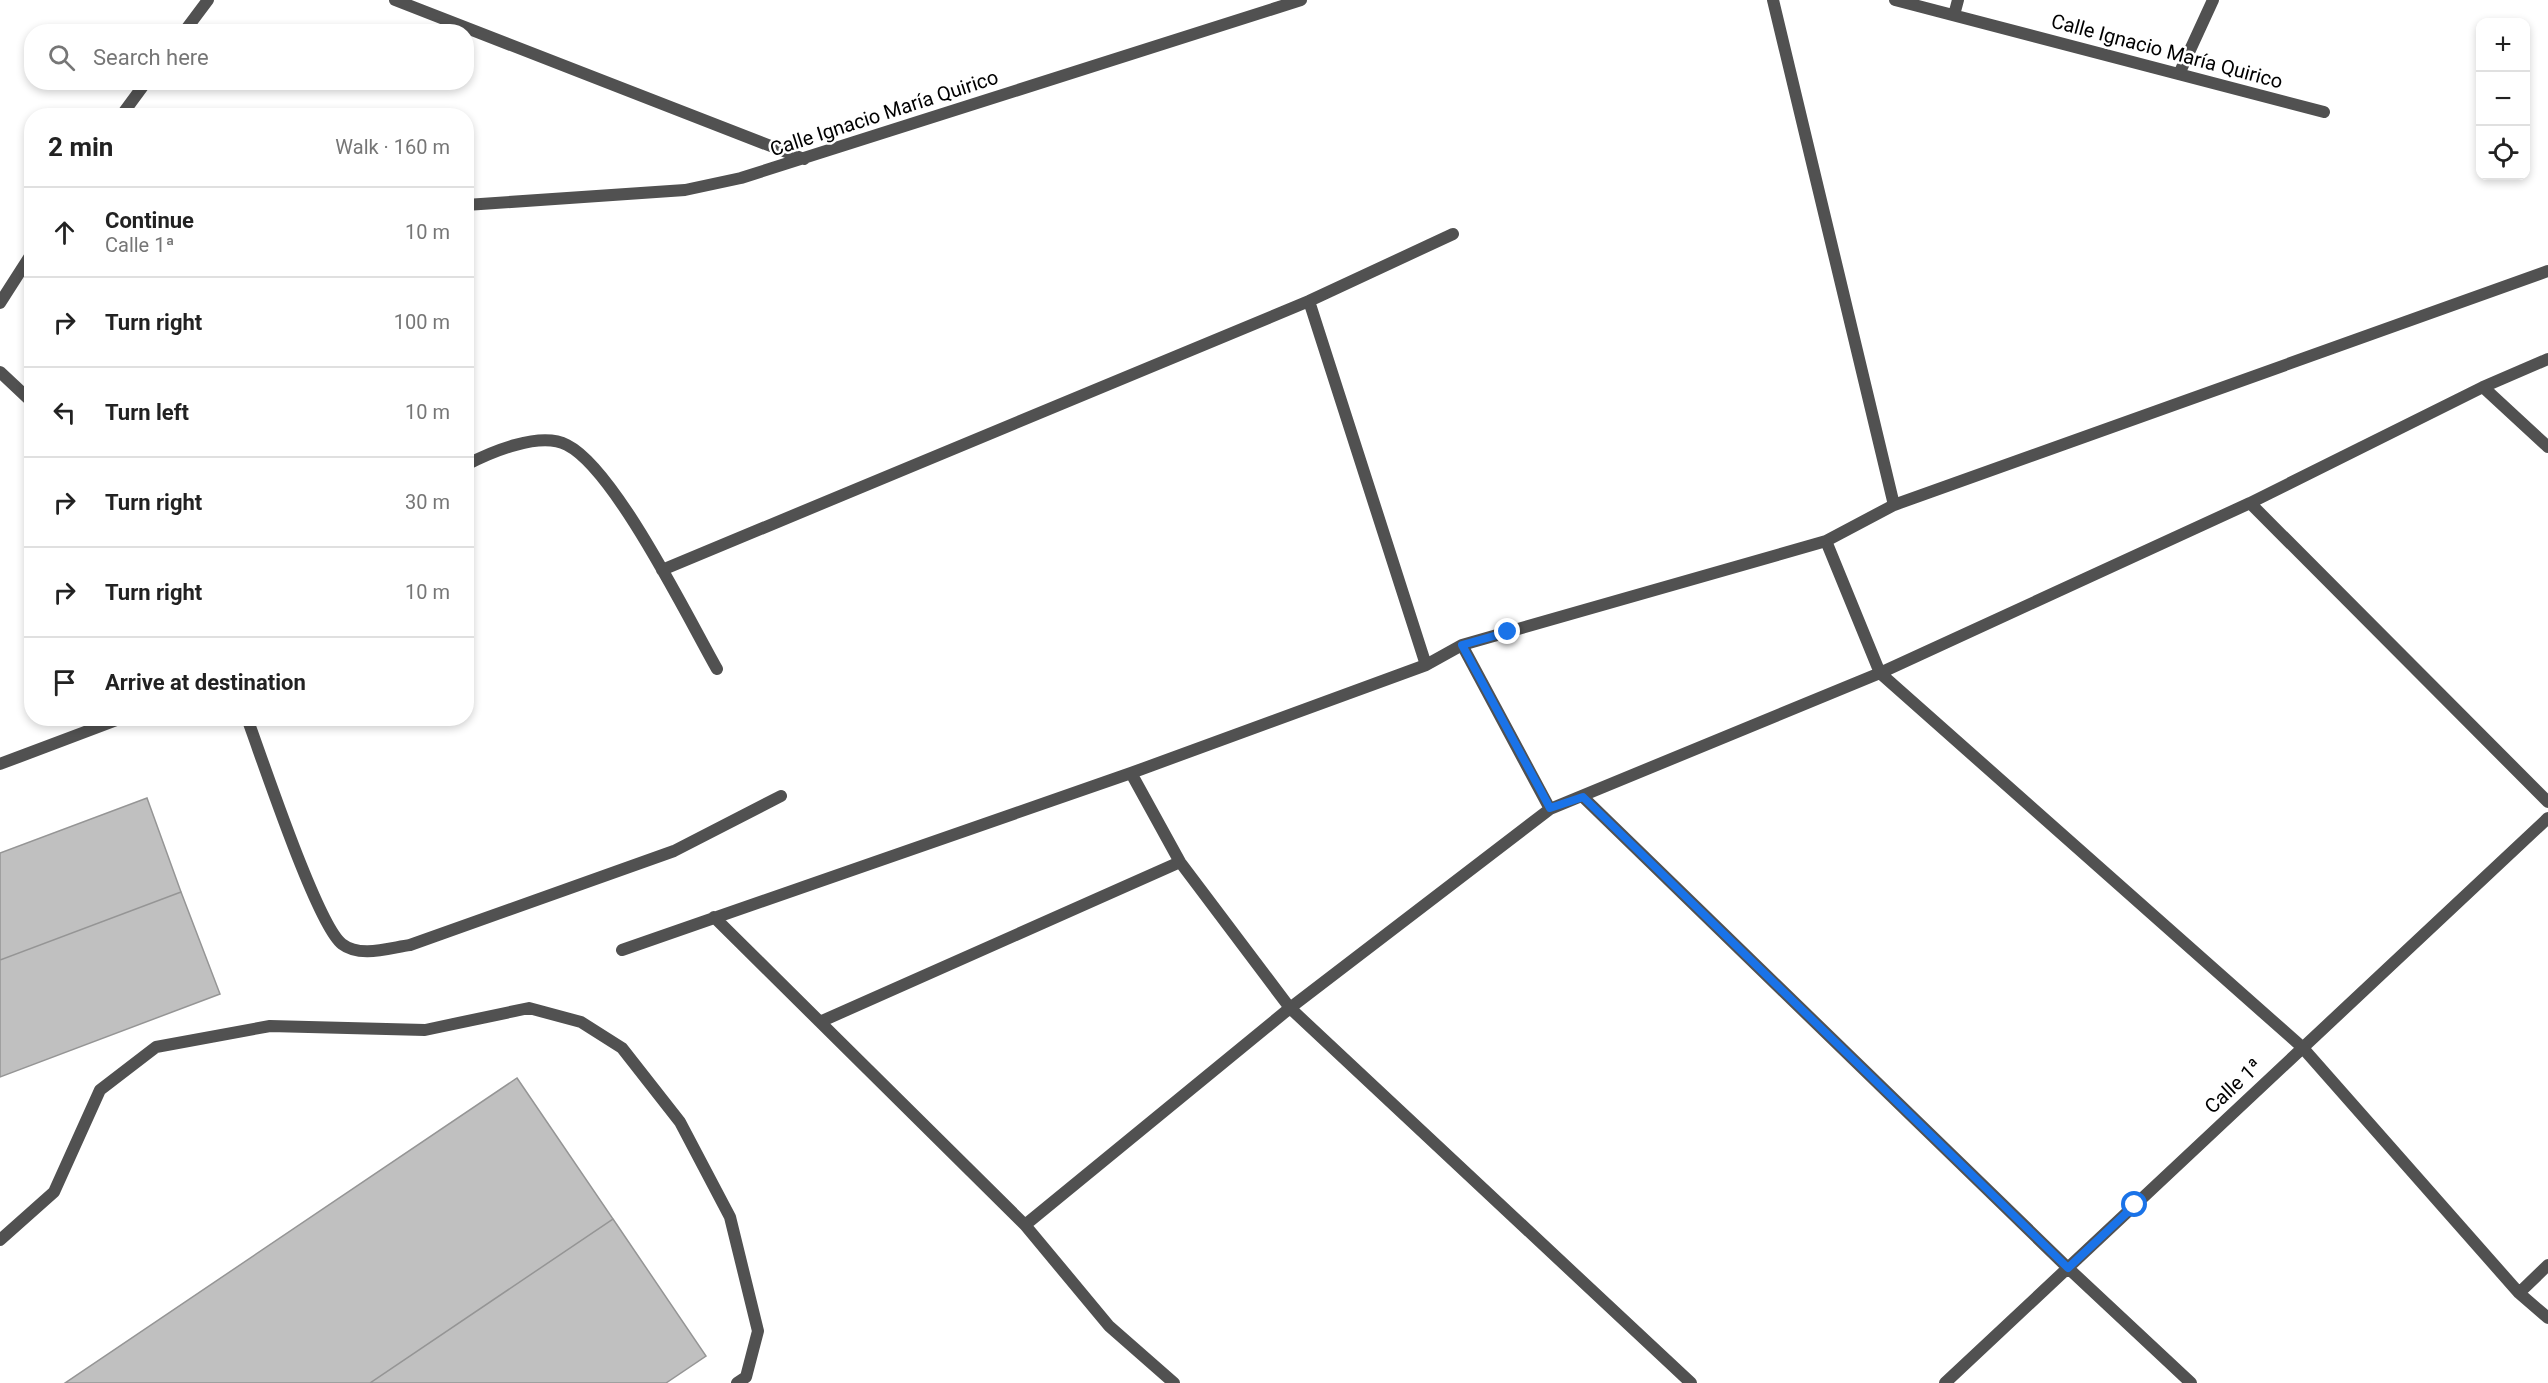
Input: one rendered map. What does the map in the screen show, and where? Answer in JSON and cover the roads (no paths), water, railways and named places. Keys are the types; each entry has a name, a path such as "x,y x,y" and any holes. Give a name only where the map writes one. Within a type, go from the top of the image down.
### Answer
{"street":[{"path":"190,24 208,0"},
{"path":"394,0 456,24"},
{"name":"Calle Ignacio María Quirico","path":"474,204 685,190 741,178 1301,0"},
{"path":"1773,0 1894,505"},
{"name":"Calle Ignacio María Quirico","path":"1895,0 2324,112"},
{"path":"1954,15 1958,0"},
{"path":"2179,74 2213,0"},
{"path":"474,31 804,159"},
{"path":"127,108 140,90"},
{"path":"662,570 1309,301 1453,234"},
{"path":"0,303 24,266"},
{"path":"622,950 1131,773 1426,665 1462,645 1826,541 1894,505 2548,271"},
{"path":"1309,301 1426,665"},
{"path":"1026,1225 1290,1008 1550,808 1583,797 1880,673 2250,503 2483,387 2548,359"},
{"path":"0,372 24,394"},
{"path":"2483,387 2548,447"},
{"path":"474,461 529,441 566,444 600,472 662,570 717,669"},
{"path":"2250,503 2548,802"},
{"path":"1826,541 1880,673 2302,1047 2519,1293 2548,1318"},
{"path":"1462,645 1550,808"},
{"path":"0,764 101,726"},
{"path":"250,726 320,910 342,944 365,952 410,945 674,851 781,796"},
{"path":"1131,773 1180,861 1290,1008 1691,1383"},
{"path":"1583,797 2068,1268 2191,1383"},
{"name":"Calle 1ª","path":"1945,1383 2548,818"},
{"path":"822,1021 1180,861"},
{"path":"714,917 822,1021 1026,1225 1109,1326 1174,1383"},
{"path":"0,1240 54,1192 100,1090 156,1047 270,1026 425,1030 529,1008 581,1022 622,1048 680,1122 730,1217 759,1331 746,1377 737,1383"},
{"path":"2519,1293 2548,1266"}]}
